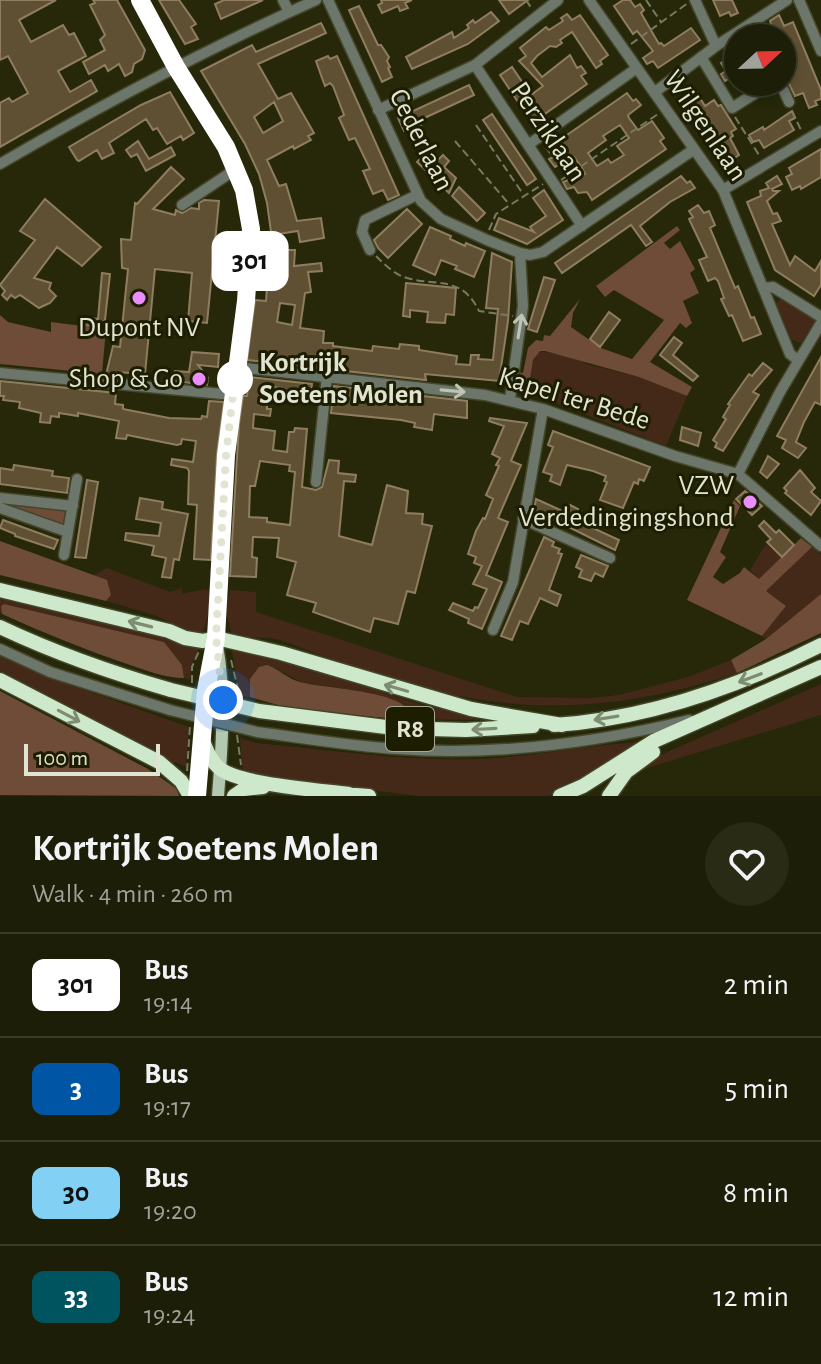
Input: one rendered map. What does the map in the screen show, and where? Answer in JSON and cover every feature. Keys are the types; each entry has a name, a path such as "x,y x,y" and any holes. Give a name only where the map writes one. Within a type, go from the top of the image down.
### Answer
{"highway":[{"path":"0,590 169,631 185,638 222,640"},
{"name":"R8","path":"0,627 109,671 259,711 394,728 466,730 562,725 685,701 753,678 821,645"},
{"name":"R8","path":"222,640 281,653 471,709 562,725"},
{"path":"560,796 599,776 654,741 821,667"},
{"path":"0,680 159,762 181,781 190,796"},
{"path":"609,796 615,785 639,762 718,713"},
{"path":"203,741 208,754 220,769 241,778 349,794"},
{"path":"234,796 244,789 257,786 369,796"}],"main road":[{"path":"140,0 176,67 222,139 236,169 249,211 252,247 226,455 222,640 224,707 218,796"},
{"path":"197,796 206,690 222,640"}],"street":[{"path":"283,0 289,12"},
{"path":"0,164 176,67 316,0"},
{"name":"Cederlaan","path":"328,0 417,195 441,219 520,253"},
{"path":"378,110 475,65 558,0"},
{"name":"Wilgenlaan","path":"589,0 723,190 790,354 798,360"},
{"path":"693,0 716,46"},
{"path":"655,92 716,46 787,0"},
{"path":"799,0 821,51"},
{"path":"701,57 732,108 751,96"},
{"name":"Perziklaan","path":"475,65 582,226"},
{"path":"528,145 637,68"},
{"path":"786,96 789,102"},
{"path":"723,190 821,131"},
{"path":"510,399 521,317 520,253 530,255 543,252 693,150"},
{"path":"182,205 236,169"},
{"path":"370,250 362,232 365,220 417,195"},
{"path":"763,288 773,287 821,317"},
{"path":"738,474 821,323"},
{"name":"Kapel ter Bede","path":"236,367 510,399 675,456 738,474 818,539"},
{"path":"0,373 233,395"},
{"path":"316,482 327,376"},
{"path":"493,630 513,582 543,409"},
{"path":"64,555 77,479"},
{"path":"0,498 73,506"},
{"path":"0,508 68,532"},
{"path":"523,519 610,558"},
{"path":"0,649 50,672 170,710 257,732 398,750 466,750 592,740 638,733 718,713"}],"path":[{"path":"646,0 661,23"},
{"path":"624,49 693,0"},
{"path":"789,102 805,140"},
{"path":"485,239 496,214 523,195 553,182 666,108"},
{"path":"732,108 765,165"},
{"path":"476,125 523,195"},
{"path":"455,141 510,204"},
{"path":"370,250 388,267 407,278 456,285 472,297 479,311 521,317"},
{"path":"222,640 229,653 239,698"},
{"path":"238,725 241,778"}],"shaded area":[{"path":"677,226 680,230 664,243 670,249 680,241 695,269 690,273 699,293 683,301 692,323 686,328 680,323 650,362 692,387 687,396 639,377 545,351 540,351 533,360 528,392 518,389 518,372 523,373 528,348 536,340 543,341 544,335 550,336 580,299 571,327 601,348 632,359 664,320 614,290 605,297 596,286"},
{"path":"784,297 815,321 801,343 792,340 776,303"},
{"path":"0,315 8,322 51,332 51,322 106,329 102,374 0,364"},
{"path":"540,351 573,357 589,365 639,377 687,396 666,446 528,392 533,360"},
{"path":"734,500 740,506 720,552 726,557 713,577 723,584 744,567 759,579 801,538 812,547 766,591 786,606 762,636 687,600"},
{"path":"9,502 66,507 63,524 8,506"},
{"path":"0,541 107,580 111,595 106,601 0,575"},
{"path":"766,544 782,557 759,579 750,570"},
{"path":"812,547 821,555 821,594 766,639 762,636 786,606 766,591"},
{"path":"107,568 170,592 182,588 182,594 205,589 210,591 210,608 203,632 190,632 156,616 106,601 111,595 92,576"},
{"path":"230,590 256,592 256,612 517,697 590,698 619,695 688,677 731,660 737,673 654,695 615,701 575,705 496,702 413,685 280,640 232,635 226,612 226,597 229,597"},
{"path":"0,593 200,646 192,664 190,680 184,678 182,665 164,642 9,605 1,610 2,614 0,613"},
{"path":"821,594 821,633 737,673 731,660 766,639"},
{"path":"4,604 164,642 182,665 184,678 150,672 49,635 2,614 1,606"},
{"path":"231,646 304,666 419,704 484,720 399,719 405,716 352,690 301,682 275,668 251,679 250,697 240,696"},
{"path":"0,656 48,677 189,727 186,767 176,762 169,765 0,671"},
{"path":"267,665 300,682 375,694 390,698 408,710 399,719 296,710 250,697 250,679 259,667"},
{"path":"821,684 821,715 647,768 634,776 663,754"},
{"path":"0,691 148,769 177,789 179,796 0,795"},
{"path":"240,738 256,743 341,752 455,759 503,758 642,742 567,790 547,796 419,796 243,774"}],"building":[{"path":"0,0 56,0 19,20 31,42 63,25 69,35 74,33 86,56 58,71 70,92 91,80 97,91 0,147 0,103 9,98 12,102 28,93 8,56 0,60"},
{"path":"93,0 117,0 145,50 132,72 125,76 119,64 108,71 105,65 89,74 83,62 105,50 100,40 105,35 90,5 95,3"},
{"path":"159,0 179,0 196,24 191,27 198,39 185,44"},
{"path":"224,0 263,0 221,19 215,4"},
{"path":"381,0 412,0 405,3 408,8 400,11 398,6 382,13 378,5 382,3"},
{"path":"499,0 528,0 509,14"},
{"path":"623,0 630,0 635,7 640,4 644,10 641,13 659,44 664,46 691,28 700,40 658,68 653,61 647,64 643,58 653,51 637,31 633,34 614,6"},
{"path":"713,0 732,0 738,13 731,16 729,12 720,16"},
{"path":"359,6 378,45 389,57 388,68 392,77 382,82 349,10"},
{"path":"491,12 499,21 468,44 412,69 406,57 452,32 454,38 469,28 467,25 473,20 475,23"},
{"path":"567,14 572,20 580,15 608,55 596,68 572,32 560,40 562,43 556,47 550,46 537,56 531,63 542,77 570,55 577,68 581,66 586,73 581,76 587,84 532,123 500,75 512,67 531,95 543,86 519,61 526,56 520,48 546,27 549,30 563,21 561,18"},
{"path":"779,15 783,24 771,24 770,21"},
{"path":"321,23 326,33 258,64 278,99 291,93 314,133 308,136 311,140 267,160 279,186 286,184 297,221 321,218 324,238 300,242 298,231 278,234 278,250 295,250 294,266 321,263 322,271 308,272 311,292 305,293 300,328 324,331 323,343 333,343 333,346 372,351 373,346 399,349 400,344 457,356 456,364 470,365 471,355 493,360 498,309 486,308 492,253 512,262 508,321 499,381 425,374 426,380 247,360 255,300 266,301 270,247 273,246 267,203 259,174 245,144 201,71 252,45 256,52","holes":["274,102 283,121 263,133 254,117","280,303 295,305 292,325 277,322"]},
{"path":"796,29 821,90 821,99 809,108 803,93 796,96"},
{"path":"328,56 330,59 337,56 399,195 388,200 383,190 373,194 363,171 370,169 355,138 349,140 339,118 344,115 333,86 330,83 325,86 316,61"},
{"path":"469,85 474,95 418,121 421,125 404,131 398,118"},
{"path":"695,90 705,106 714,100 718,106 721,105 736,129 731,132 733,136 730,138 739,155 733,159 729,154 721,159 684,106 692,100 688,94"},
{"path":"170,92 194,133 167,144 157,128 153,130 146,119 109,143 114,153 102,159 97,150 77,160 69,147 141,105"},
{"path":"627,93 641,105 628,115 629,118 638,130 652,121 664,138 660,141 666,149 592,200 587,192 578,193 574,187 567,189 563,182 585,174 574,157 555,167 547,149","holes":["620,125 629,138 617,146 624,155 611,163 608,159 597,166 588,153 606,140 603,136"]},
{"path":"792,111 795,118 789,121 794,130 764,148 759,140 753,142 749,135 763,127 764,130"},
{"path":"492,114 536,179 527,185 483,120"},
{"path":"138,141 149,159 171,147 175,155 146,171 137,154 131,157 126,150"},
{"path":"426,148 438,160 443,155 449,161 444,167 456,178 449,193 417,162"},
{"path":"821,149 821,177 801,189 800,186 792,190 786,177 792,174 789,168"},
{"name":"Dupont NV","path":"171,167 184,179 153,209 175,215 176,210 182,213 191,208 199,209 199,203 204,200 219,201 207,323 188,321 192,273 155,269 145,374 115,372 114,376 106,375 113,346 120,347 128,269 122,268 121,239 131,240 135,203"},
{"path":"681,176 695,188 670,202 640,226 652,242 646,246 631,225 562,273 555,263"},
{"path":"777,176 782,184 772,189 779,191 767,201 773,214 777,213 781,221 772,224 790,265 795,256 815,271 821,261 821,285 814,296 775,270 747,202 761,196 760,191 769,188 766,183"},
{"path":"459,187 485,213 477,221 452,196"},
{"path":"544,190 563,220 527,244 494,230 499,218 534,232 530,227 546,216 533,198"},
{"path":"45,199 101,247 82,266 57,247 34,278 51,283 49,289 56,296 39,308 20,295 15,298 11,295 7,300 2,295 5,291 0,285 35,240 20,231"},
{"path":"698,205 704,213 709,211 715,225 710,228 735,288 738,286 761,334 743,341 721,299 724,298 718,281 715,278 708,281 699,260 707,257 689,219 693,217 689,211"},
{"path":"407,209 422,224 388,258 374,240"},
{"path":"430,227 465,246 466,243 485,251 474,277 441,260 435,275 413,265"},
{"path":"102,273 110,274 105,320 97,327 84,325 84,317 98,319"},
{"path":"544,277 555,280 537,332 528,329"},
{"path":"406,283 456,288 454,315 446,314 445,323 427,322 428,312 410,310 410,317 403,316"},
{"path":"609,312 620,320 600,347 590,339"},
{"path":"674,337 682,343 673,355 698,376 693,381 660,355"},
{"path":"192,352 219,354 218,367 198,365 208,378 207,385 174,381 175,371 189,372"},
{"path":"821,357 821,405 815,402 804,422 796,442 806,448 798,458 782,448 786,440 777,436"},
{"path":"763,363 772,370 753,392 759,395 723,451 715,447 717,443 713,440 726,419 723,417 728,404 749,374 752,376"},
{"path":"249,377 312,384 311,392 317,392 317,399 312,399 312,403 297,402 298,397 283,395 282,388 261,386 259,404 267,404 267,409 271,409 270,416 254,414 253,428 275,431 273,450 287,452 289,432 294,432 295,428 307,429 302,487 316,490 322,487 329,460 339,461 338,473 356,475 355,482 344,481 339,536 372,545 387,485 408,491 406,513 423,514 422,524 432,526 415,593 407,591 398,624 374,618 370,632 313,612 316,603 287,595 296,562 277,557 279,538 253,537 252,557 257,558 256,577 230,576 239,424 243,396 247,396","holes":["260,461 290,465 289,471 295,472 290,525 267,522 267,518 249,517 250,486 255,486"]},
{"path":"0,381 116,393 115,404 123,405 123,409 169,418 201,419 202,416 207,417 209,401 224,402 217,454 211,560 194,559 197,505 188,504 189,471 171,465 172,459 193,462 196,441 182,439 181,444 177,445 127,435 126,439 116,438 119,421 78,413 78,416 59,413 59,417 51,416 50,423 40,422 41,413 19,408 20,402 3,400"},
{"path":"334,386 467,401 467,418 434,414 432,430 414,427 415,423 401,420 331,413"},
{"path":"490,418 527,423 511,461 521,465 498,518 508,522 486,575 502,582 482,629 449,610 453,603 473,611 475,607 478,608 487,589 473,584 482,566 474,563 476,557 468,554 493,499 486,495 499,466 496,465 500,458 492,454 504,426 489,421"},
{"path":"682,427 701,433 698,446 680,440"},
{"path":"553,431 650,467 644,481 639,479 638,484 634,482 623,508 600,500 607,482 604,481 606,476 593,471 567,465 560,485 550,481 552,475 543,472 553,447 548,445"},
{"path":"768,456 779,464 767,478 760,472"},
{"path":"14,465 53,471 52,476 69,478 67,493 0,484 0,468 13,470"},
{"path":"800,470 815,488 811,492 821,501 811,515 785,493 784,488"},
{"path":"87,480 98,482 86,558 75,557"},
{"name":"VZW Verdedingingshond","path":"745,491 762,506 752,515 736,499"},
{"path":"140,498 163,502 162,509 188,514 179,560 174,559 171,578 162,577 166,558 152,555 154,546 125,540 126,533 159,536 161,523 136,519"},
{"path":"536,499 567,513 570,505 578,509 575,516 583,520 582,523 619,540 615,550 534,510"},
{"path":"3,520 58,540 54,549 0,528"},
{"path":"764,521 794,545 782,557 767,542 771,539 759,526"},
{"path":"544,537 554,542 552,546 560,549 558,553 562,554 549,590 561,595 557,606 540,598 528,624 520,621 512,640 501,636"},
{"path":"581,555 608,566 603,577 595,573 591,581 579,577 582,570 576,567"}],"bus line":[{"name":"301","path":"140,0 176,67 226,147 244,190 251,229 252,247 226,455 216,638 206,690 197,796"}],"place":[{"name":"Dupont NV","path":"139,298"},
{"name":"Shop & Go","path":"199,379"},
{"name":"Kortrijk Soetens Molen","path":"235,379"},
{"name":"VZW Verdedingingshond","path":"750,502"}],"route":[{"path":"223,700 216,638 226,455 236,367 235,379"}]}
